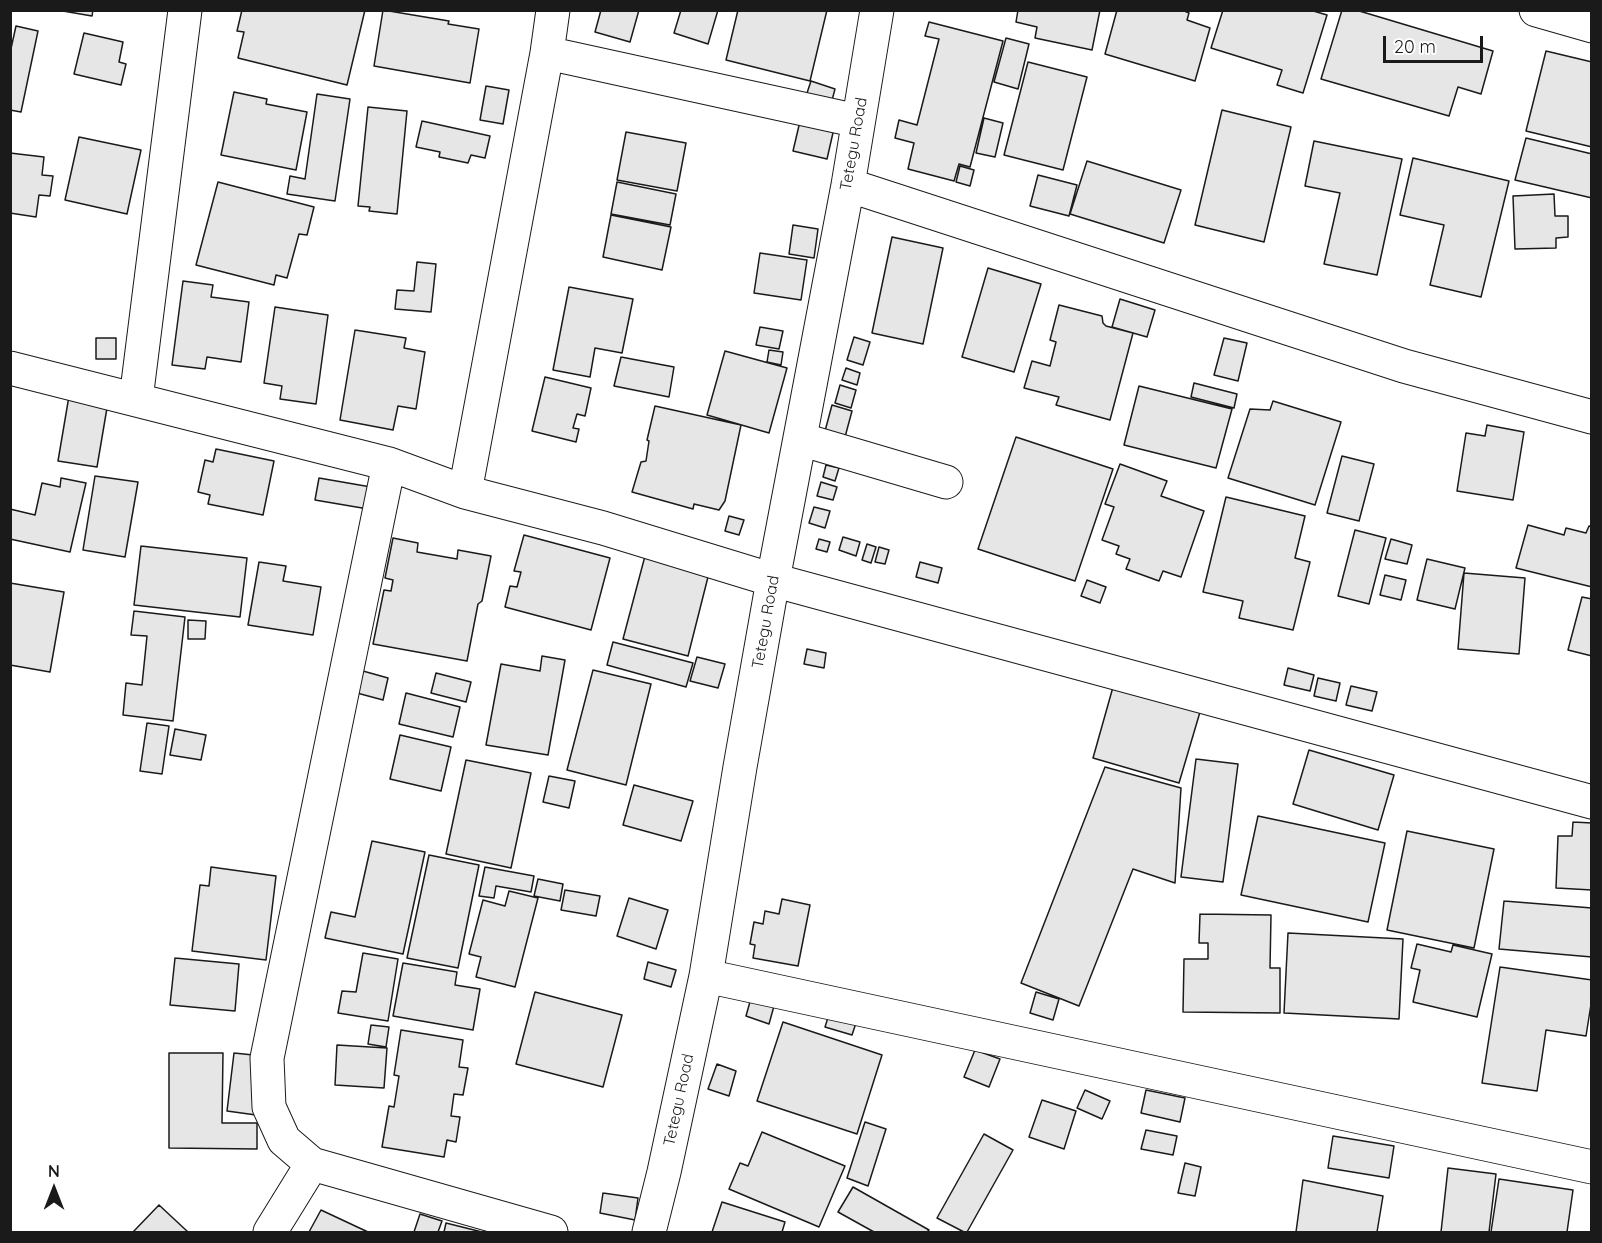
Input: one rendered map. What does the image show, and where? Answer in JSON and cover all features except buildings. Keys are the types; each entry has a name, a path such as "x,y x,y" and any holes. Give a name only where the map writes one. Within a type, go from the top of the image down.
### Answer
{"street":[{"path":"136,399 185,10"},
{"path":"465,492 547,53 553,10"},
{"name":"Tetegu Road","path":"649,1233 706,975 773,580 848,185 877,10"},
{"path":"1536,10 1592,26"},
{"path":"547,53 858,121"},
{"path":"848,185 1404,366 1592,417"},
{"path":"10,368 389,465 465,492 603,528 773,580 1592,802"},
{"path":"800,439 946,482"},
{"path":"389,465 267,1058 269,1107 284,1140 312,1164 551,1233"},
{"path":"706,975 1592,1167"},
{"path":"270,1233 312,1164"}]}
